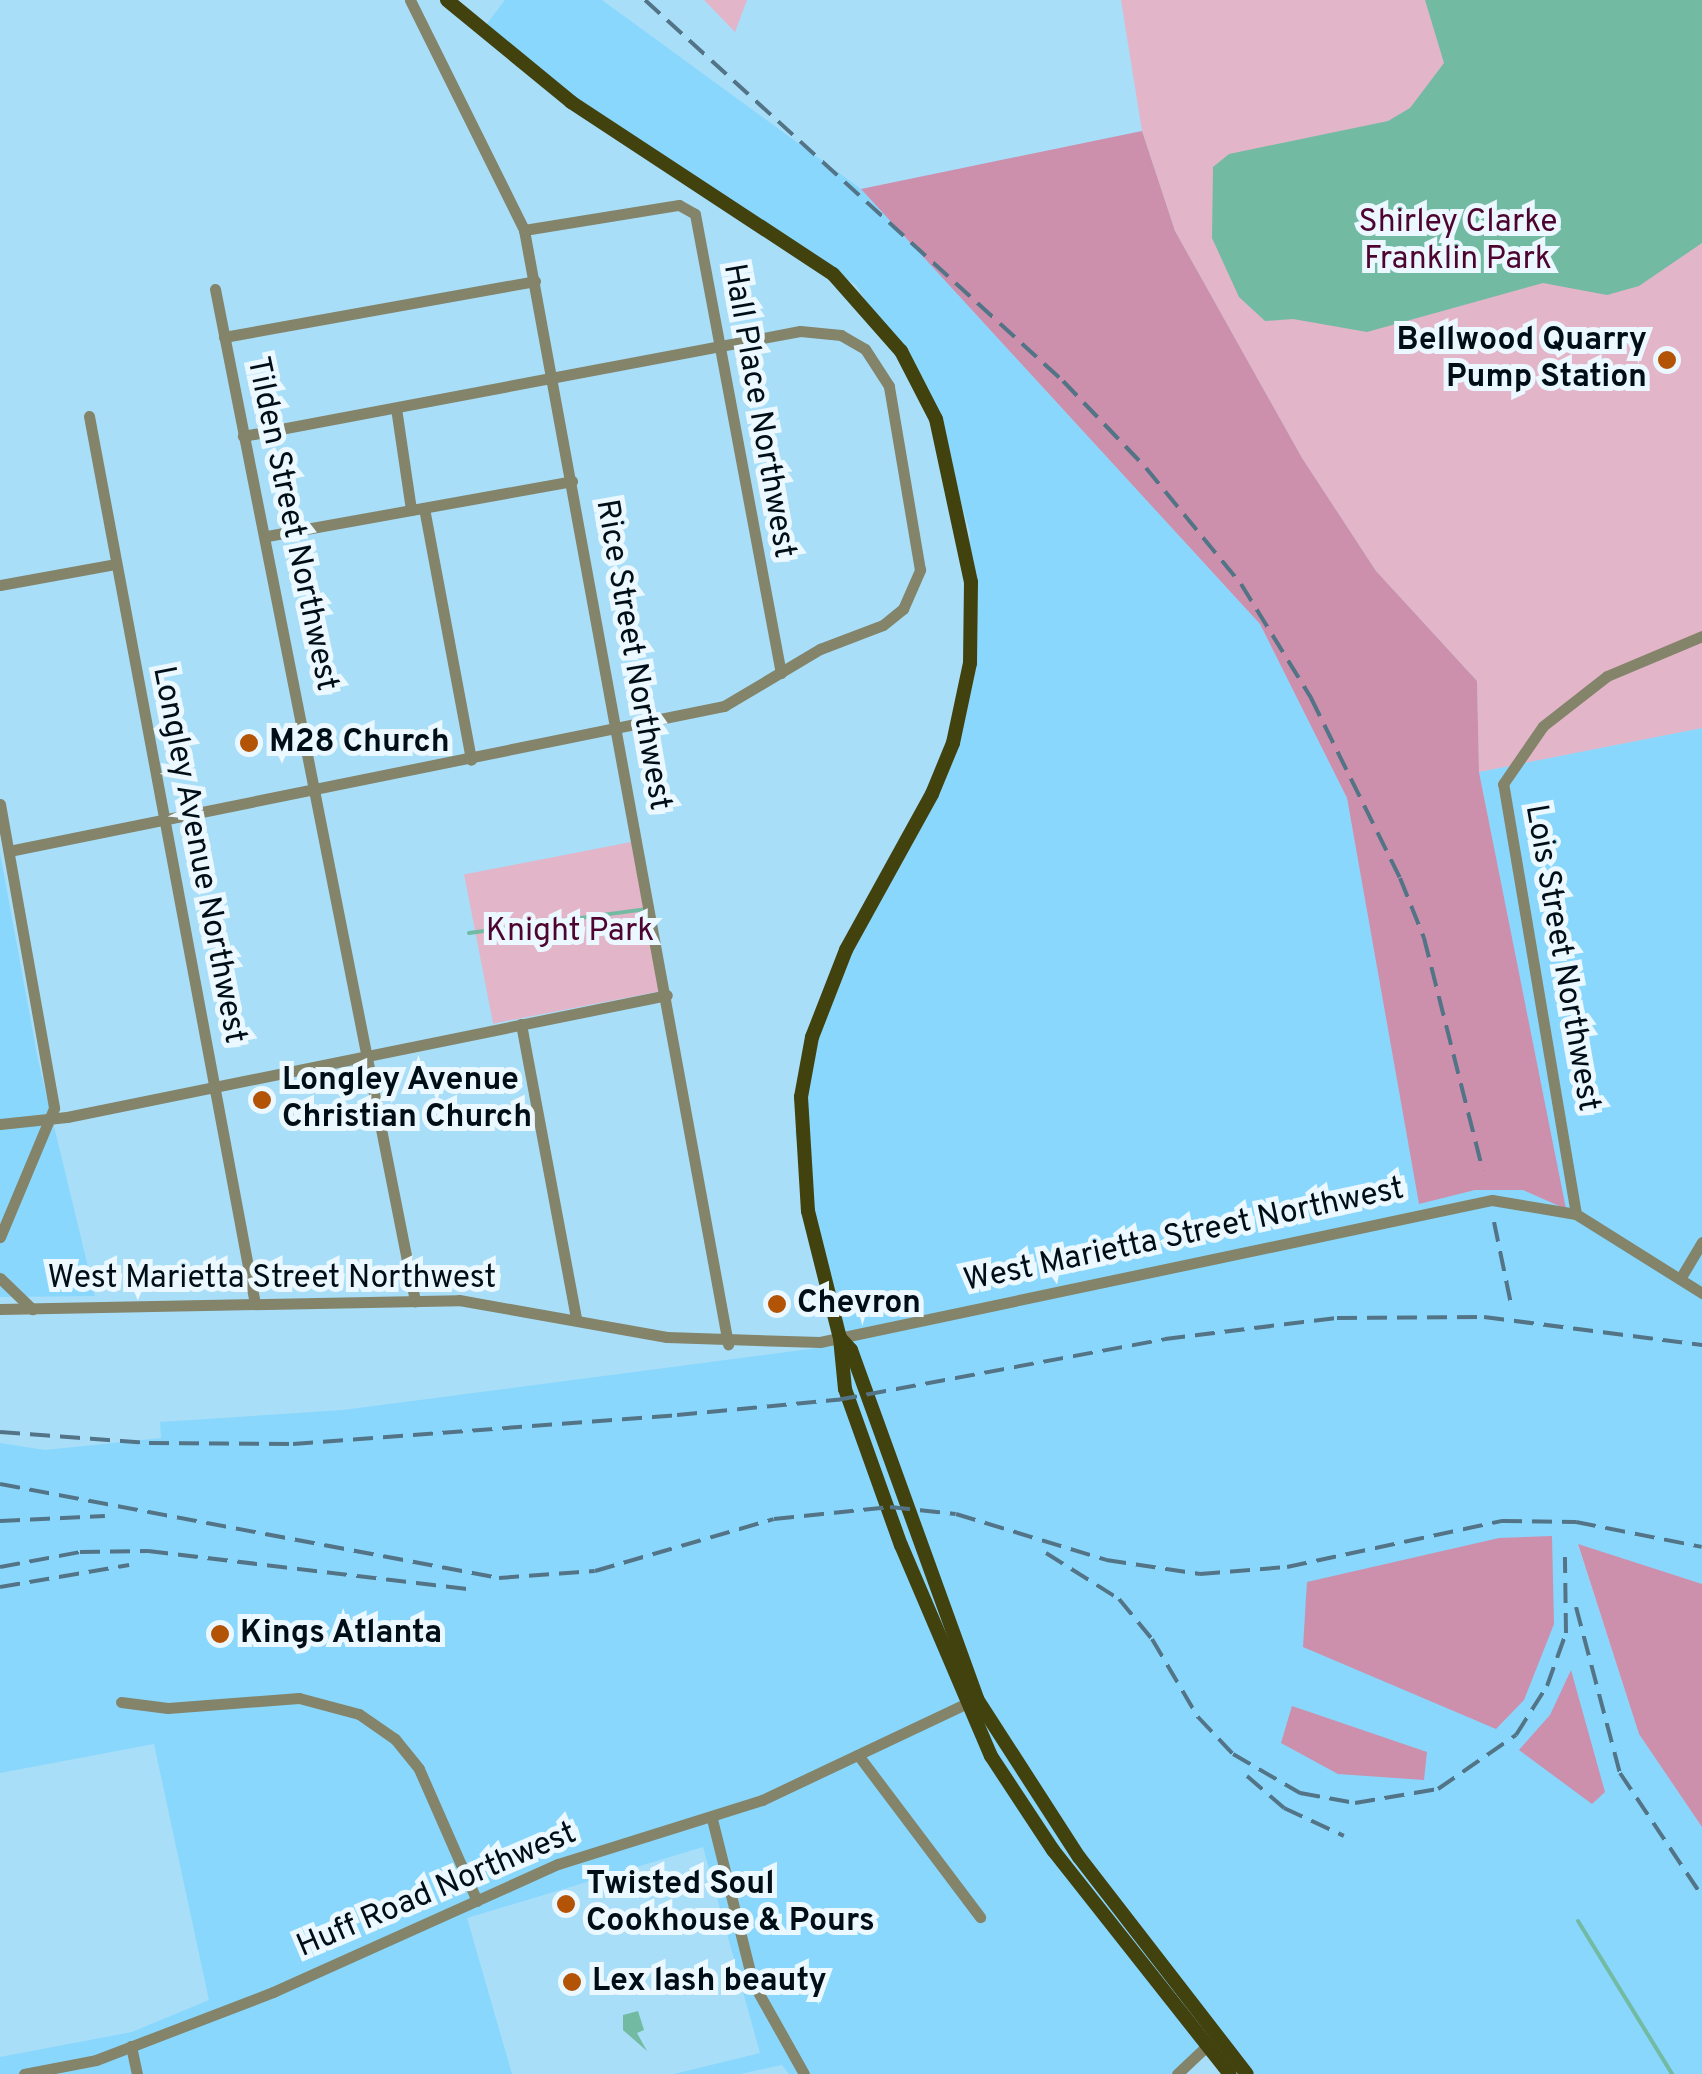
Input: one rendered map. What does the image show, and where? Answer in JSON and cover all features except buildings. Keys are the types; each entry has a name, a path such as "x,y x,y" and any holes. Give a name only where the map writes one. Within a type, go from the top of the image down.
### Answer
{"main road":[{"path":"447,0 571,102 833,274 901,351 944,443 971,582 963,704 928,801 831,980 801,1097 802,1178 847,1366 908,1543 991,1756 1051,1847 1213,2041 1247,2074"},
{"path":"1213,2041 1230,2074"}],"street":[{"name":"Rice Street Northwest","path":"410,0 524,230 728,1344"},
{"name":"Hall Place Northwest","path":"524,230 679,205 695,214 781,672"},
{"path":"224,337 535,281"},
{"name":"Tilden Street Northwest","path":"214,289 318,790 415,1300"},
{"path":"9,852 618,731 724,706 903,609 920,570 916,512 889,386 865,349 814,330 243,436"},
{"path":"396,408 472,760"},
{"name":"Longley Avenue Northwest","path":"88,416 255,1304"},
{"path":"267,536 572,481"},
{"path":"0,585 116,564"},
{"name":"Lois Street Northwest","path":"1576,1214 1504,784 1543,726 1607,676 1702,636"},
{"path":"0,804 52,1117 0,1236"},
{"path":"0,1124 213,1087 667,995"},
{"path":"521,1024 576,1318"},
{"name":"West Marietta Street Northwest","path":"0,1310 415,1300 493,1302 728,1344 840,1338 1470,1202 1517,1201 1576,1214 1702,1292"},
{"path":"1680,1279 1702,1242"},
{"path":"0,1278 32,1309"},
{"path":"120,1702 168,1708 299,1698 359,1714 395,1739 420,1769 478,1901"},
{"name":"Huff Road Northwest","path":"27,2074 131,2046 577,1856 712,1819 972,1701"},
{"path":"858,1754 980,1917"},
{"path":"712,1819 752,1983 804,2074"},
{"path":"1177,2074 1213,2041"},
{"path":"131,2046 137,2074"}],"shaded area":[{"path":"505,0 602,0 861,189 1260,624 1347,798 1419,1203 1475,1190 1523,1190 1565,1208 1479,772 1702,728 1702,1584 1578,1545 1639,1734 1702,1827 1702,2074 1249,2074 1222,2039 1185,2074 789,2074 782,2065 740,2074 674,2074 760,2053 703,1847 467,1918 512,2074 0,2074 0,2057 132,2032 209,2000 154,1744 0,1773 0,1443 45,1450 161,1438 160,1422 343,1410 840,1345 795,1133 825,1001 965,707 970,532 934,413 856,285 712,198 479,34"},
{"path":"1425,0 1702,0 1702,243 1639,286 1607,295 1543,283 1367,332 1293,319 1265,321 1239,297 1212,238 1213,167 1229,154 1388,121 1410,108 1444,63"},
{"path":"1142,131 1175,231 1302,458 1376,571 1477,681 1479,772 1566,1209 1523,1190 1475,1190 1419,1204 1347,798 1260,624 861,189"},
{"path":"0,853 38,1060 95,1296 0,1297"},
{"path":"1552,1536 1554,1624 1524,1700 1496,1729 1303,1647 1307,1582 1499,1538"},
{"path":"1578,1544 1702,1584 1702,1827 1639,1734"},
{"path":"1571,1670 1605,1792 1592,1804 1519,1750 1550,1715"},
{"path":"1292,1706 1427,1752 1424,1780 1338,1774 1281,1743"},
{"path":"638,2011 644,2030 637,2033 647,2051 623,2030 623,2015"}],"green space":[{"path":"704,0 747,0 735,32"},
{"name":"Shirley Clarke Franklin Park","path":"1121,0 1702,0 1702,728 1479,772 1477,681 1376,571 1302,458 1175,231 1142,131"},
{"name":"Knight Park","path":"631,842 660,991 493,1024 464,874"}],"waterway":[{"path":"469,933 647,909"},
{"path":"1578,1921 1672,2074"}],"railway":[{"path":"645,0 1063,381 1146,468 1241,584 1311,698 1400,878 1424,938 1483,1171"},
{"path":"1494,1222 1511,1304"},
{"path":"0,1432 149,1443 293,1444 677,1415 837,1400 1165,1339 1337,1318 1484,1317 1702,1345"},
{"path":"0,1484 499,1578 595,1571 774,1519 890,1507 956,1514 1106,1560 1200,1574 1287,1567 1502,1521 1576,1522 1702,1547"},
{"path":"0,1521 105,1516"},
{"path":"0,1567 80,1552 148,1551 476,1590"},
{"path":"1046,1553 1119,1599 1152,1639 1198,1717 1233,1754 1300,1793 1355,1803 1438,1789 1516,1735 1547,1686 1566,1633 1565,1557"},
{"path":"0,1587 129,1565"},
{"path":"1576,1607 1620,1773 1702,1896"},
{"path":"1247,1776 1284,1808 1344,1836"}],"place":[{"name":"Bellwood Quarry Pump Station","path":"1667,360"},
{"name":"M28 Church","path":"249,743"},
{"name":"Longley Avenue Christian Church","path":"262,1100"},
{"name":"Chevron","path":"777,1304"},
{"name":"Kings Atlanta","path":"220,1634"},
{"name":"Twisted Soul Cookhouse & Pours","path":"566,1904"},
{"name":"Lex lash beauty","path":"572,1982"}]}
